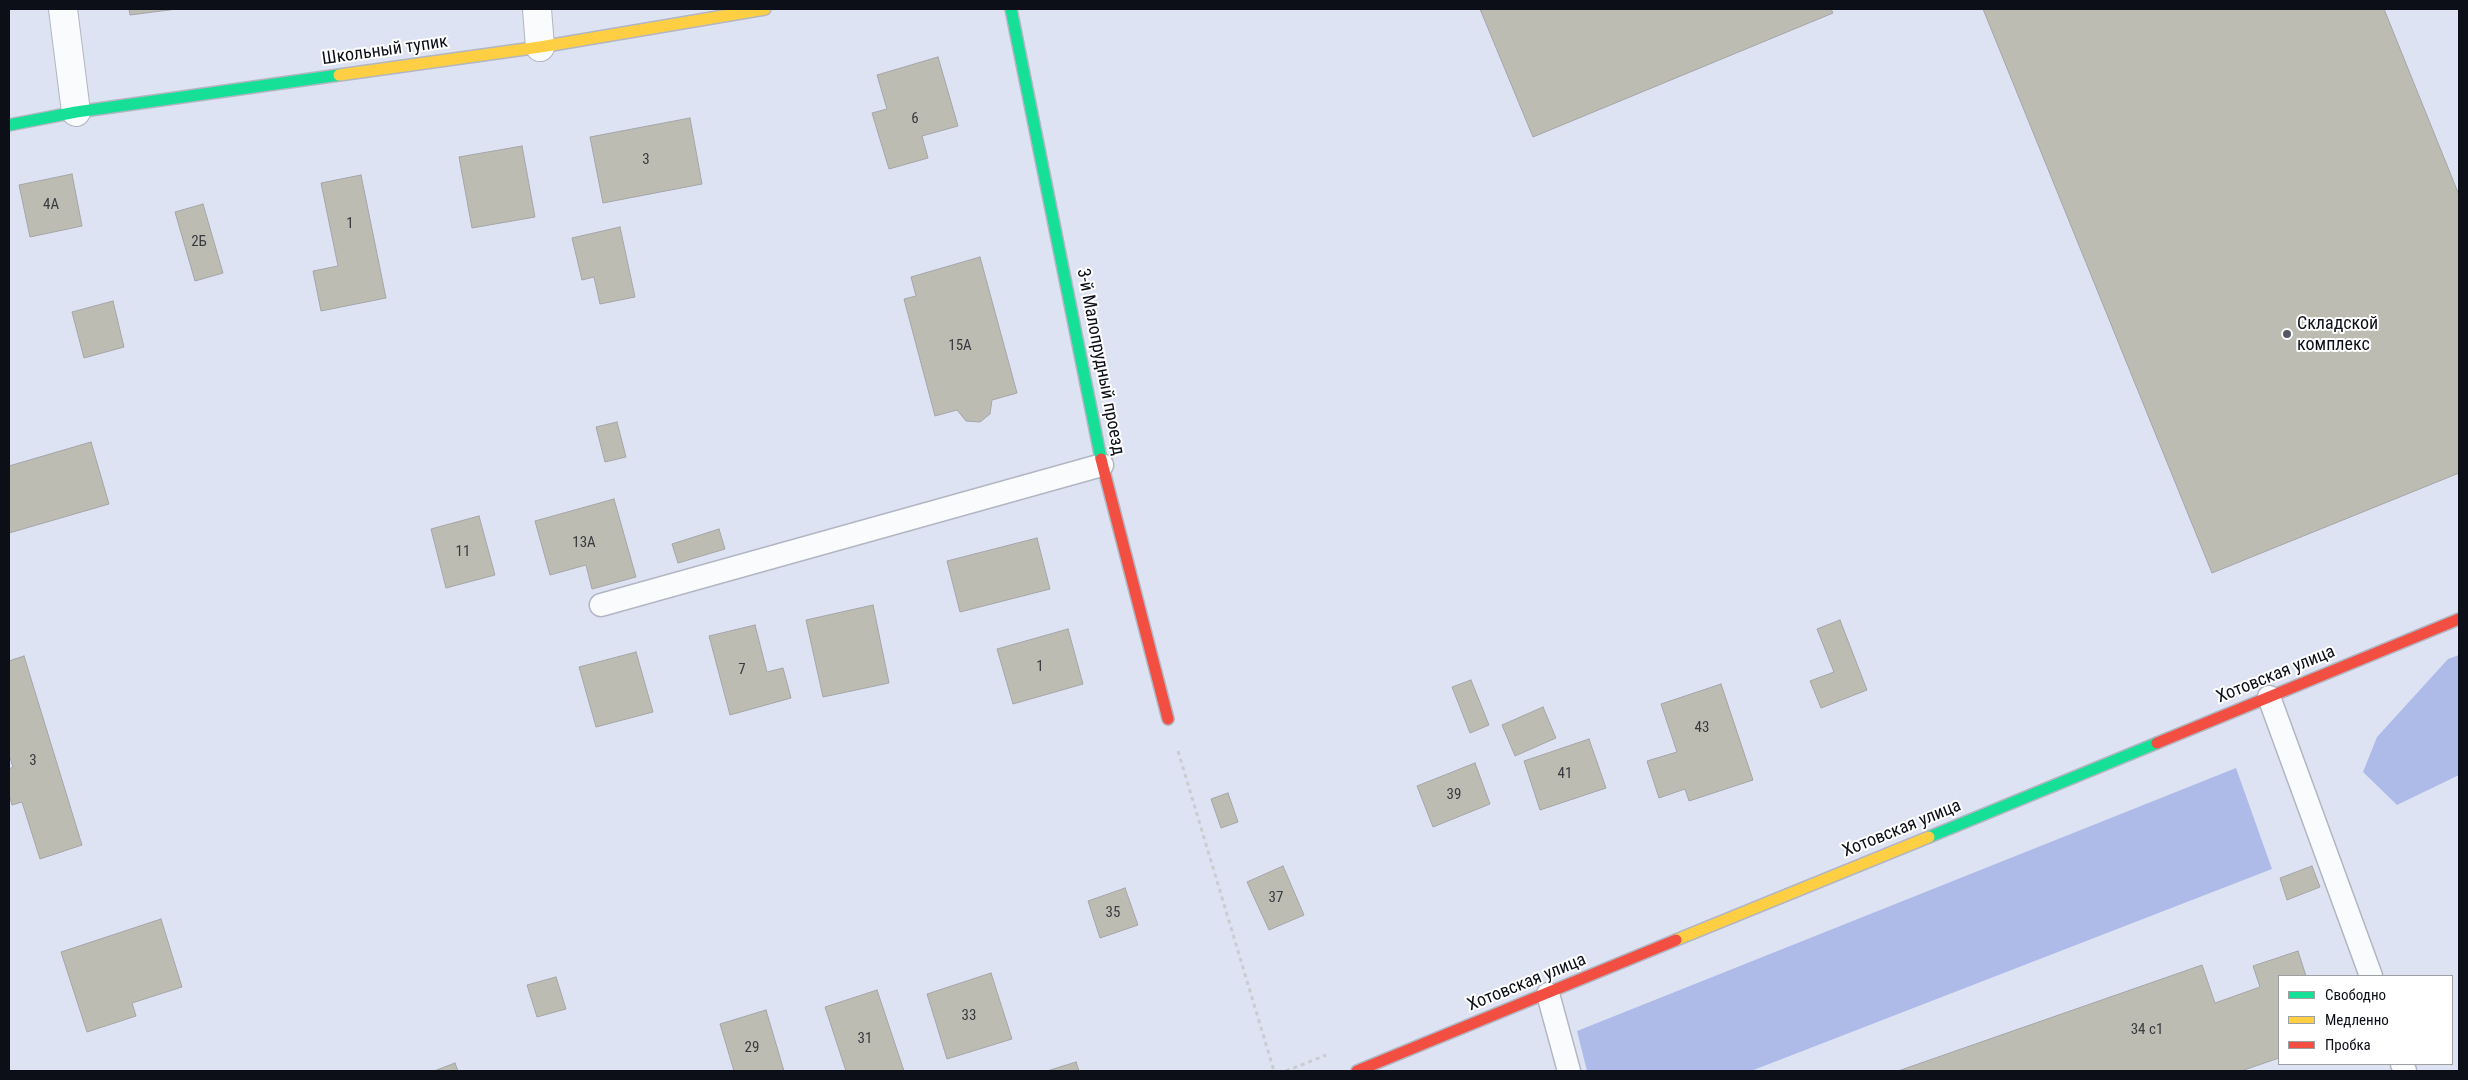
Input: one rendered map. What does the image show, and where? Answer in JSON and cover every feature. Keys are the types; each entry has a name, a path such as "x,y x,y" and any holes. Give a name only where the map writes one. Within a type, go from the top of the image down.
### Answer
{"street":[{"path":"63,9 76,112"},
{"path":"536,9 540,47"},
{"name":"Школьный тупик","path":"9,125 76,112 540,47 765,9"},
{"name":"3-й Малопрудный проезд","path":"1011,9 1102,465 1168,719"},
{"name":"Хотовская улица","path":"1357,1071 2459,619"}],"lane":[{"path":"601,605 1102,465"},
{"path":"2269,697 2371,975"},
{"path":"1548,994 1569,1071"}],"path":[{"path":"1168,719 1274,1071"}],"shaded area":[{"path":"2459,655 2459,775 2397,805 2363,772 2377,737 2448,659"},
{"path":"2236,768 2272,869 1751,1071 1587,1071 1577,1031"}],"building":[{"path":"129,9 177,9 130,15"},
{"path":"1480,9 1831,9 1833,13 1533,137"},
{"name":"Складской комплекс","path":"1983,9 2384,9 2459,195 2459,473 2212,573"},
{"path":"938,57 958,126 922,136 928,158 889,169 872,113 887,109 877,75"},
{"path":"690,118 702,184 603,203 590,137"},
{"path":"522,146 535,217 472,228 459,157"},
{"path":"72,174 82,226 30,237 19,185"},
{"path":"361,175 386,298 321,311 313,271 338,266 321,183"},
{"path":"203,204 223,273 195,281 175,212"},
{"path":"620,227 635,297 600,304 594,277 582,280 572,238"},
{"path":"980,257 1017,393 992,400 990,414 980,422 966,421 957,410 935,416 904,299 916,296 911,277"},
{"path":"113,301 124,347 84,358 72,312"},
{"path":"617,422 626,457 605,462 596,427"},
{"path":"91,442 109,504 9,533 9,466"},
{"path":"614,499 636,577 592,589 586,565 550,575 535,521"},
{"path":"479,516 495,575 446,588 431,529"},
{"path":"719,529 725,549 678,563 672,544"},
{"path":"1037,538 1050,589 960,612 947,561"},
{"path":"873,605 889,683 823,697 806,620"},
{"path":"1840,620 1867,690 1821,708 1810,681 1834,672 1817,629"},
{"path":"755,625 767,672 783,668 791,698 730,715 709,636"},
{"path":"1068,629 1083,684 1013,704 997,649"},
{"path":"636,652 653,712 596,727 579,667"},
{"path":"24,656 82,845 40,859 22,802 12,805 9,794 9,769 13,767 9,755 9,661"},
{"path":"1471,680 1489,725 1470,733 1452,687"},
{"path":"1721,684 1753,780 1689,801 1685,789 1659,798 1647,761 1677,752 1661,704"},
{"path":"1543,707 1556,738 1515,756 1502,725"},
{"path":"1589,739 1606,788 1540,810 1524,761"},
{"path":"1475,763 1490,804 1433,827 1417,786"},
{"path":"1228,793 1238,822 1221,828 1211,799"},
{"path":"1283,866 1304,915 1269,930 1247,882"},
{"path":"2312,866 2320,887 2287,900 2280,878"},
{"path":"1125,888 1138,925 1100,938 1088,901"},
{"path":"161,919 182,987 132,1003 136,1016 87,1032 61,952"},
{"path":"2298,951 2306,975 2278,975 2278,1058 2241,1071 1898,1071 2202,965 2215,1003 2260,987 2253,966"},
{"path":"991,973 1012,1039 947,1059 927,994"},
{"path":"556,977 566,1009 537,1017 527,985"},
{"path":"877,990 904,1071 846,1071 825,1007"},
{"path":"766,1010 784,1071 734,1071 720,1024"},
{"path":"1076,1062 1079,1071 1047,1071"},
{"path":"455,1063 458,1071 434,1071"}],"traffic: fast":[{"path":"1011,9 1101,459"},
{"path":"9,125 76,112 339,75"},
{"path":"1929,837 2157,743"}],"traffic: slow":[{"path":"339,75 540,47 765,9"},
{"path":"1676,940 1929,837"}],"traffic: jam":[{"path":"1101,459 1168,719"},
{"path":"2157,743 2459,619"},
{"path":"1357,1071 1676,940"}],"place":[{"name":"Складской комплекс","path":"2287,334"}]}
